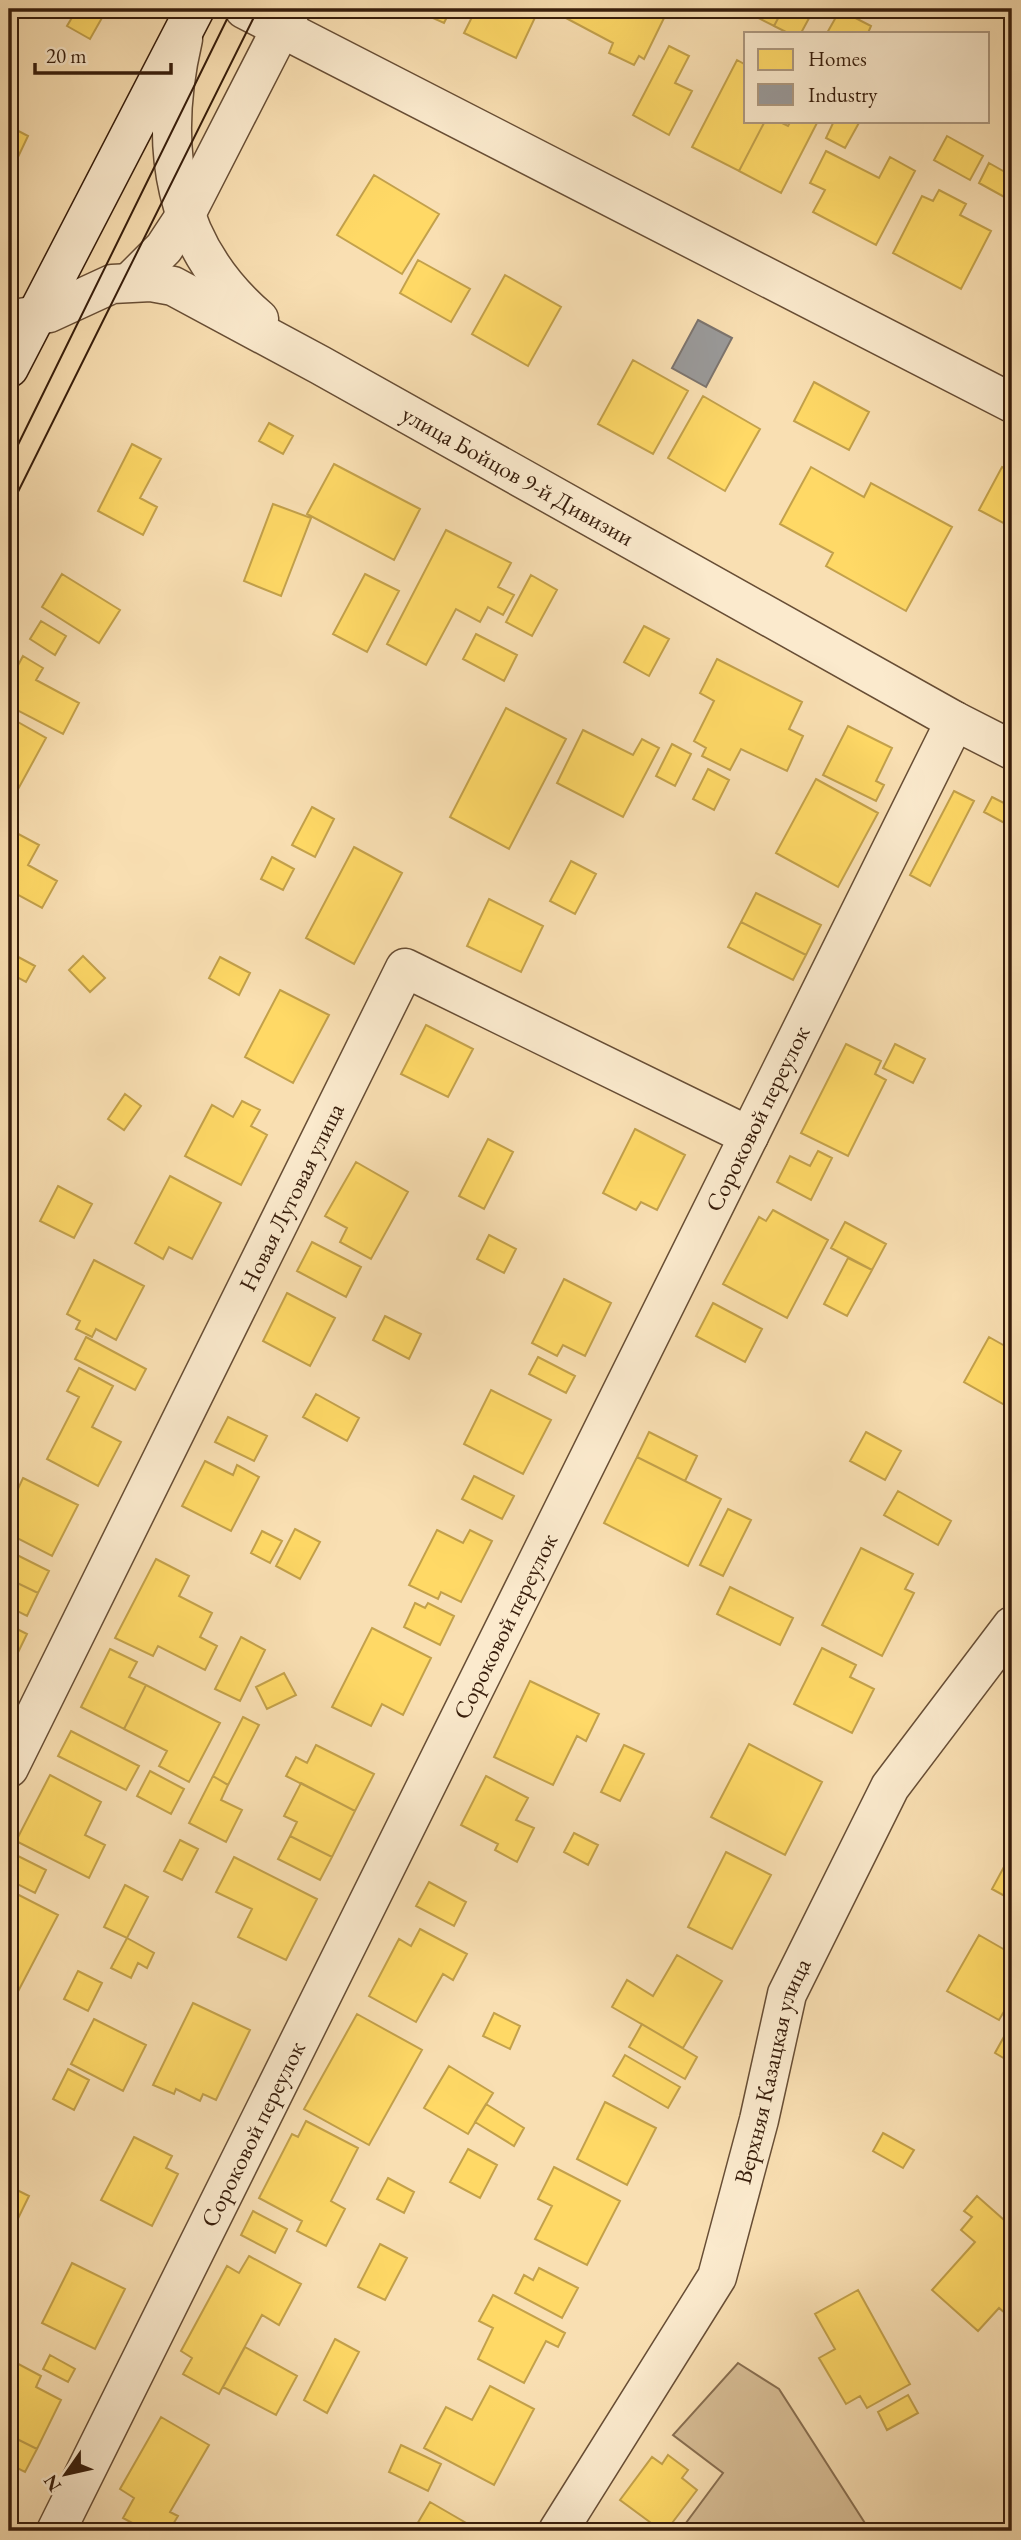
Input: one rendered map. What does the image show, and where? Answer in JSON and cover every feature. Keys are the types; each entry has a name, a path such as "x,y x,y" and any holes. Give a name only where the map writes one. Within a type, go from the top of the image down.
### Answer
{"street":[{"path":"244,9 287,19 1012,403"},
{"path":"191,18 177,67 171,118 179,195 185,216 194,238 218,278 240,303 281,338 320,365"},
{"path":"9,368 21,318 191,18"},
{"path":"130,282 164,248 185,216 287,19"},
{"name":"улица Бойцов 9-й Дивизии","path":"21,318 65,308 112,284 151,282 173,286 320,365 955,721 1012,750"},
{"name":"Сороковой переулок","path":"56,2531 955,721"},
{"name":"Новая Луговая улица","path":"9,1768 405,968 749,1136"},
{"name":"Верхняя Казацкая улица","path":"558,2531 718,2277 759,2120 787,1994 890,1787 1012,1626"}],"shaded area":[{"path":"738,2363 779,2389 870,2531 680,2531 723,2473 673,2435"}],"building: Homes":[{"path":"77,9 107,9 90,39 67,26"},
{"path":"413,9 451,9 444,23"},
{"path":"476,9 539,9 516,58 464,33"},
{"path":"549,9 651,9 665,16 644,59 639,56 634,65 609,53 613,43"},
{"path":"783,9 774,26 745,11"},
{"path":"783,9 814,9 802,32 786,32 774,26"},
{"path":"840,10 871,26 868,32 828,32"},
{"path":"669,46 689,56 675,83 692,91 669,135 633,115"},
{"path":"737,60 744,64 744,122 764,122 739,171 692,147"},
{"path":"764,122 780,122 788,126 790,122 817,122 781,193 739,171"},
{"path":"834,122 859,122 845,148 826,138"},
{"path":"9,126 28,136 9,176"},
{"path":"947,136 983,156 970,180 934,160"},
{"path":"826,151 879,178 890,157 915,171 876,245 813,212 825,190 810,183"},
{"path":"989,163 1012,176 1012,191 1008,199 979,183"},
{"path":"374,175 439,214 402,274 337,235"},
{"path":"939,190 966,204 960,215 991,231 961,289 893,253 922,196 933,201"},
{"path":"418,260 470,289 451,322 400,293"},
{"path":"505,275 561,307 528,366 472,334"},
{"path":"633,360 688,391 653,454 598,424"},
{"path":"814,382 869,412 849,450 794,421"},
{"path":"703,396 760,429 725,491 668,458"},
{"path":"269,423 293,436 283,454 259,441"},
{"path":"132,444 161,459 140,498 157,507 143,535 98,511"},
{"path":"334,464 420,509 394,560 307,514"},
{"path":"811,467 864,497 871,483 952,527 906,611 826,566 833,553 780,524"},
{"path":"1002,467 1012,472 1012,515 1007,525 979,510"},
{"path":"273,504 311,518 281,596 244,581"},
{"path":"446,530 511,563 498,587 514,595 503,615 488,607 480,622 456,609 426,665 387,644"},
{"path":"62,574 120,610 99,643 42,607"},
{"path":"365,574 399,591 367,652 333,634"},
{"path":"531,575 557,590 532,636 506,622"},
{"path":"41,621 66,636 55,655 30,639"},
{"path":"644,626 669,639 649,676 624,662"},
{"path":"476,634 517,655 504,681 463,659"},
{"path":"23,656 43,668 36,680 79,703 63,734 9,706 9,682"},
{"path":"717,659 802,702 789,729 803,736 787,771 741,749 730,770 702,756 706,748 694,741 714,701 700,693"},
{"path":"506,708 566,739 509,849 450,817"},
{"path":"9,717 46,738 16,793 9,789"},
{"path":"848,726 892,748 876,781 884,785 876,801 823,775"},
{"path":"583,730 633,755 642,739 659,748 623,817 557,783"},
{"path":"672,744 691,754 675,786 656,776"},
{"path":"708,769 729,780 714,810 693,799"},
{"path":"816,779 878,813 838,887 776,853"},
{"path":"954,791 974,801 930,886 910,875"},
{"path":"992,797 1012,807 1012,827 984,812"},
{"path":"312,807 334,819 315,857 292,845"},
{"path":"9,829 39,845 28,865 57,881 42,908 9,890"},
{"path":"354,847 402,873 354,964 306,938"},
{"path":"272,857 294,869 283,890 261,879"},
{"path":"571,861 596,874 575,914 550,901"},
{"path":"756,893 821,925 806,955 741,922"},
{"path":"489,899 543,926 521,972 467,946"},
{"path":"741,922 806,955 793,980 728,947"},
{"path":"9,952 35,966 26,982 9,973"},
{"path":"83,956 105,978 90,992 69,970"},
{"path":"220,957 250,973 239,995 209,978"},
{"path":"280,990 329,1015 293,1083 245,1057"},
{"path":"426,1025 473,1049 448,1097 401,1074"},
{"path":"846,1044 881,1061 875,1074 886,1080 848,1156 801,1133"},
{"path":"895,1044 925,1059 913,1083 883,1068"},
{"path":"125,1094 141,1106 124,1130 108,1119"},
{"path":"242,1101 260,1110 251,1126 267,1135 241,1185 185,1156 212,1105 233,1117"},
{"path":"635,1129 685,1155 657,1210 641,1202 636,1210 603,1193"},
{"path":"488,1139 513,1152 484,1209 459,1196"},
{"path":"818,1151 832,1158 811,1200 777,1182 790,1156 810,1166"},
{"path":"356,1162 408,1192 371,1259 340,1242 347,1228 325,1216"},
{"path":"170,1176 221,1203 192,1259 169,1247 163,1259 135,1243"},
{"path":"58,1186 92,1204 74,1238 40,1221"},
{"path":"773,1210 828,1240 787,1318 723,1284 759,1217 766,1221"},
{"path":"845,1222 886,1244 872,1270 831,1248"},
{"path":"489,1235 516,1249 504,1273 477,1259"},
{"path":"312,1242 361,1267 346,1297 297,1271"},
{"path":"848,1258 872,1270 847,1316 824,1304"},
{"path":"94,1260 144,1286 116,1340 96,1329 92,1337 76,1329 80,1321 67,1314"},
{"path":"564,1279 611,1303 585,1356 563,1345 557,1356 532,1343"},
{"path":"287,1293 335,1318 310,1366 263,1341"},
{"path":"713,1303 762,1329 745,1362 696,1336"},
{"path":"385,1316 421,1334 409,1359 373,1340"},
{"path":"86,1337 146,1369 135,1390 75,1359"},
{"path":"989,1337 1012,1350 1012,1409 964,1382"},
{"path":"538,1357 575,1376 566,1393 529,1374"},
{"path":"79,1368 113,1386 92,1427 121,1442 98,1486 47,1459 79,1397 67,1391"},
{"path":"491,1390 551,1420 523,1474 464,1444"},
{"path":"316,1394 359,1418 347,1441 303,1417"},
{"path":"228,1417 267,1436 254,1461 215,1442"},
{"path":"649,1432 697,1456 685,1481 637,1457"},
{"path":"866,1432 901,1451 885,1480 850,1461"},
{"path":"637,1457 721,1499 688,1566 604,1523"},
{"path":"205,1461 233,1475 237,1465 259,1477 231,1531 182,1506"},
{"path":"474,1476 514,1496 502,1519 462,1499"},
{"path":"23,1478 78,1505 52,1556 9,1534 9,1508"},
{"path":"898,1491 951,1521 938,1545 884,1515"},
{"path":"728,1509 751,1520 723,1576 700,1565"},
{"path":"295,1529 320,1542 300,1579 276,1566"},
{"path":"437,1530 463,1543 470,1530 492,1541 461,1602 441,1592 438,1599 409,1585"},
{"path":"262,1531 282,1541 270,1563 251,1553"},
{"path":"861,1548 913,1574 905,1589 914,1593 882,1656 822,1625"},
{"path":"9,1551 49,1571 38,1593 9,1579"},
{"path":"156,1559 189,1576 179,1596 212,1613 200,1637 217,1646 205,1670 158,1646 153,1656 115,1638"},
{"path":"9,1579 38,1593 27,1616 9,1607"},
{"path":"730,1587 793,1618 780,1645 717,1614"},
{"path":"415,1603 425,1608 428,1603 454,1616 440,1645 404,1627"},
{"path":"9,1625 27,1634 9,1671"},
{"path":"372,1628 431,1658 403,1715 382,1704 371,1726 332,1707"},
{"path":"241,1637 265,1650 240,1701 215,1689"},
{"path":"822,1648 856,1665 850,1677 874,1689 852,1733 794,1704"},
{"path":"110,1649 137,1662 129,1677 146,1685 124,1729 81,1707"},
{"path":"284,1673 296,1695 267,1709 256,1687"},
{"path":"530,1681 599,1714 586,1741 577,1736 553,1785 494,1757"},
{"path":"146,1685 220,1723 189,1782 159,1766 167,1751 124,1729"},
{"path":"243,1717 259,1725 228,1785 213,1776"},
{"path":"71,1731 139,1766 126,1790 58,1756"},
{"path":"749,1744 822,1782 785,1855 711,1817"},
{"path":"316,1745 374,1774 355,1811 286,1776 296,1757 307,1763"},
{"path":"624,1745 644,1754 620,1801 601,1792"},
{"path":"150,1771 184,1789 171,1814 137,1796"},
{"path":"50,1775 101,1802 85,1835 105,1845 89,1878 16,1841"},
{"path":"213,1776 228,1785 221,1800 242,1810 226,1842 189,1823"},
{"path":"486,1776 528,1798 516,1820 534,1828 517,1862 495,1850 498,1844 461,1825"},
{"path":"301,1783 355,1811 332,1857 290,1836 297,1822 284,1816"},
{"path":"574,1833 598,1845 588,1865 564,1852"},
{"path":"290,1836 332,1857 320,1880 278,1859"},
{"path":"180,1840 198,1849 182,1880 164,1871"},
{"path":"726,1852 771,1875 732,1949 688,1927"},
{"path":"1012,1852 1012,1900 992,1889"},
{"path":"14,1854 46,1870 35,1893 9,1880 9,1864"},
{"path":"234,1857 317,1899 286,1960 238,1937 252,1909 216,1892"},
{"path":"429,1882 466,1902 454,1926 416,1906"},
{"path":"125,1885 148,1897 127,1938 104,1927"},
{"path":"9,1890 58,1915 11,2005 9,2004"},
{"path":"420,1929 467,1954 453,1980 443,1974 416,2022 369,1996 399,1939 411,1946"},
{"path":"979,1935 1012,1954 1012,1998 999,2020 947,1991"},
{"path":"127,1938 154,1953 147,1968 138,1963 131,1978 111,1968"},
{"path":"677,1955 722,1981 683,2048 612,2007 627,1980 653,1996"},
{"path":"78,1971 102,1983 88,2011 64,1999"},
{"path":"193,2003 250,2030 216,2100 203,2094 200,2101 176,2089 174,2094 153,2085"},
{"path":"494,2013 520,2026 510,2049 483,2036"},
{"path":"357,2014 422,2050 369,2145 304,2109"},
{"path":"94,2019 146,2045 123,2091 71,2064"},
{"path":"642,2024 697,2057 685,2079 629,2047"},
{"path":"1006,2033 1012,2036 1012,2063 995,2053"},
{"path":"625,2055 680,2087 668,2108 613,2076"},
{"path":"449,2066 493,2093 468,2134 424,2108"},
{"path":"68,2069 89,2080 74,2110 53,2099"},
{"path":"605,2102 656,2128 627,2185 577,2159"},
{"path":"486,2104 524,2128 514,2146 475,2122"},
{"path":"306,2121 358,2148 331,2201 345,2209 326,2246 297,2231 302,2221 259,2198 292,2134 298,2137"},
{"path":"883,2133 914,2150 903,2168 873,2151"},
{"path":"134,2137 172,2156 166,2168 178,2174 152,2226 101,2200"},
{"path":"468,2149 497,2165 480,2198 450,2182"},
{"path":"554,2167 620,2201 587,2265 535,2239 552,2206 538,2199"},
{"path":"388,2178 414,2192 404,2213 377,2199"},
{"path":"9,2186 29,2196 9,2237"},
{"path":"977,2196 1012,2227 1012,2319 999,2308 978,2331 932,2290 975,2242 961,2230 972,2217 964,2211"},
{"path":"253,2211 287,2229 275,2253 241,2235"},
{"path":"380,2244 407,2258 385,2300 358,2287"},
{"path":"249,2256 301,2284 279,2325 262,2315 219,2394 183,2374 192,2358 181,2351 227,2266 239,2273"},
{"path":"72,2263 125,2289 95,2349 42,2323"},
{"path":"539,2268 578,2288 562,2318 515,2293 524,2275 533,2280"},
{"path":"858,2290 910,2384 867,2408 860,2396 846,2404 819,2358 835,2349 815,2314"},
{"path":"493,2295 565,2333 558,2347 546,2341 524,2383 478,2359 493,2328 479,2321"},
{"path":"335,2339 359,2352 327,2413 304,2400"},
{"path":"245,2347 297,2376 276,2415 223,2387"},
{"path":"50,2355 75,2369 68,2382 43,2369"},
{"path":"9,2359 41,2376 36,2387 61,2400 37,2449 9,2435"},
{"path":"490,2386 534,2409 494,2485 424,2448 446,2407 472,2420"},
{"path":"908,2395 918,2413 887,2430 878,2412"},
{"path":"161,2417 209,2445 170,2512 178,2516 169,2531 149,2523 145,2530 123,2518 134,2498 120,2489"},
{"path":"9,2435 37,2449 25,2472 9,2464"},
{"path":"401,2445 441,2464 428,2491 389,2472"},
{"path":"668,2455 688,2470 682,2478 697,2490 666,2531 662,2531 620,2500 652,2457 662,2464"},
{"path":"430,2502 480,2531 413,2531"}],"building: Industry":[{"path":"698,320 732,338 706,387 672,368"}],"tram line":[{"path":"9,463 232,9"},
{"path":"9,510 258,9"}]}
